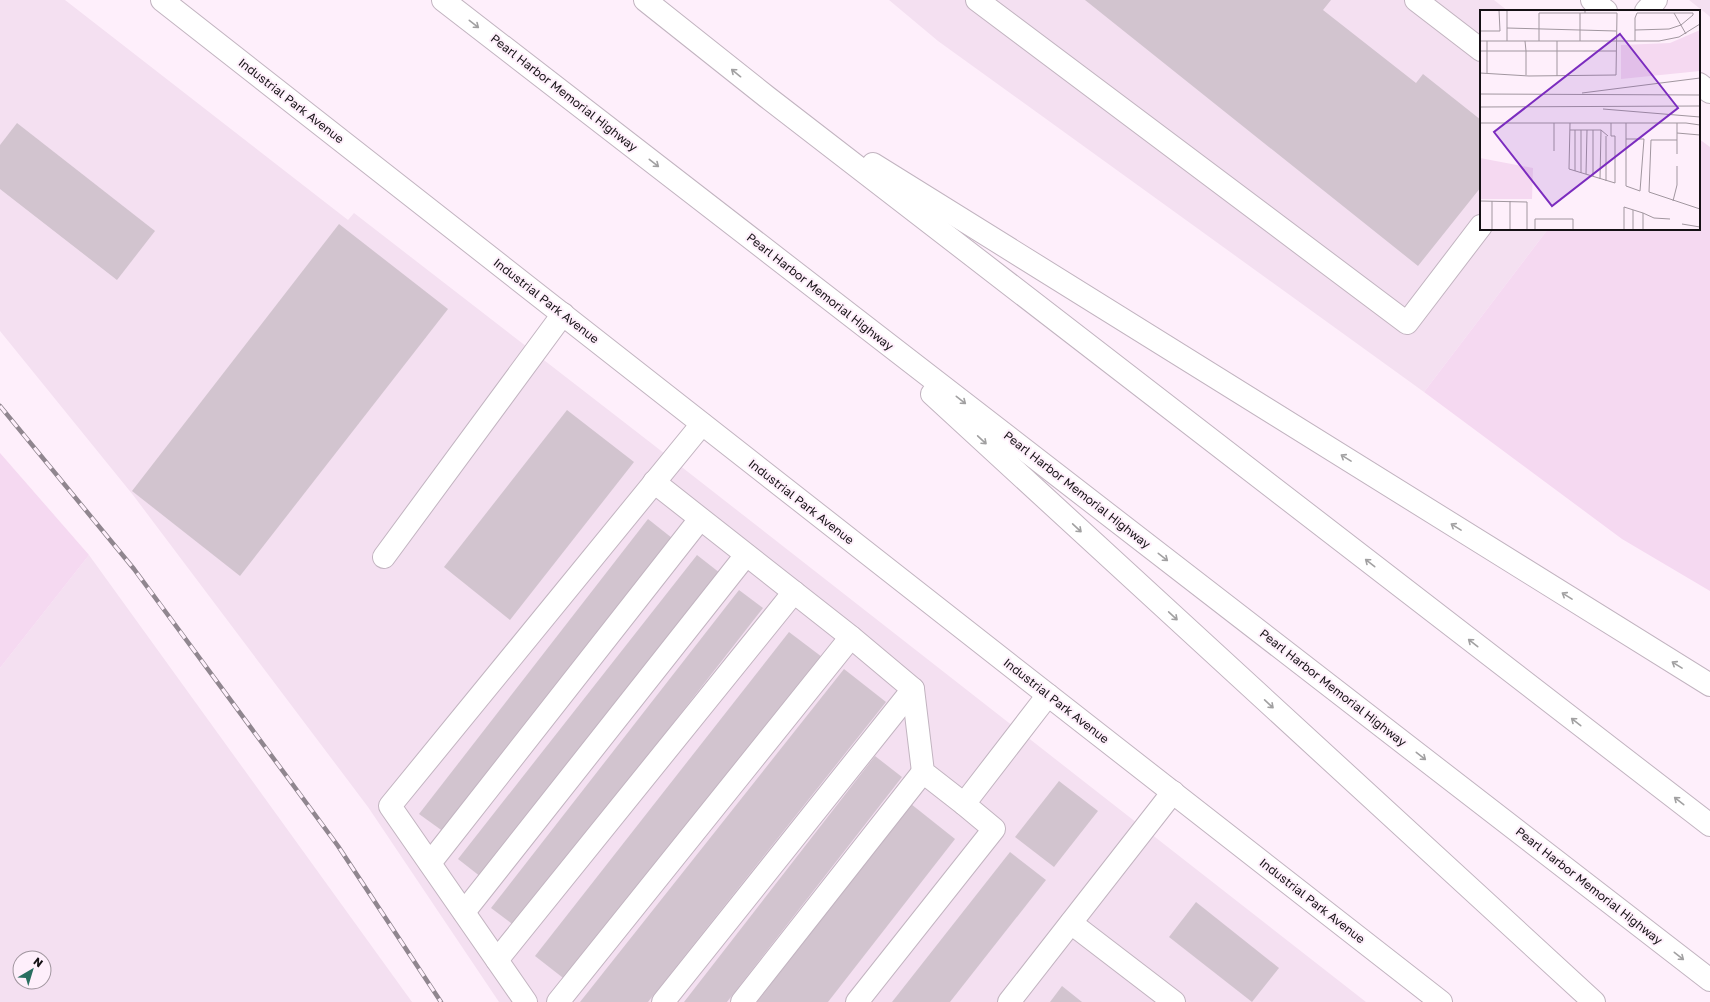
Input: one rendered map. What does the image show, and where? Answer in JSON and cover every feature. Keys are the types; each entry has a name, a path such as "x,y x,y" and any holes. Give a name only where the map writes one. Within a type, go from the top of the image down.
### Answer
{"main road":[{"name":"Industrial Park Avenue","path":"162,0 1441,1002"},
{"name":"Pearl Harbor Memorial Highway","path":"443,0 1710,980"},
{"path":"645,0 767,97 1710,825"},
{"path":"977,0 1407,323 1480,227"},
{"path":"1416,0 1480,49"},
{"path":"1592,0 1605,10"},
{"path":"1647,10 1656,0"},
{"path":"1700,85 1710,92"},
{"path":"767,97 1710,685"},
{"path":"819,291 1594,1002"},
{"path":"384,557 563,314"},
{"path":"526,1002 390,806 702,424"},
{"path":"654,482 851,637 912,689 923,772 994,829 857,1002"},
{"path":"430,864 700,519"},
{"path":"464,912 746,555"},
{"path":"497,960 794,592"},
{"path":"558,1002 851,637"},
{"path":"663,1002 912,689"},
{"path":"964,804 1048,695"},
{"path":"742,1002 923,772"},
{"path":"1008,1002 1173,792"},
{"path":"1071,923 1174,1002"}],"shaded area":[{"path":"0,0 65,0 348,220 354,213 651,443 1366,1002 499,1002 368,807 133,495 0,331"},
{"path":"889,0 1494,0 1507,10 1480,10 1480,230 1547,230 1424,392 938,41"},
{"path":"1689,0 1710,0 1710,17 1708,15"},
{"path":"1700,140 1710,147 1710,591 1622,539 1424,392 1547,230 1700,230"},
{"path":"0,453 89,555 0,668"},
{"path":"89,555 412,1002 0,1002 0,668"}],"building":[{"path":"1085,0 1331,0 1323,10 1416,83 1423,74 1480,119 1480,188 1418,266"},
{"path":"17,123 155,231 117,280 0,189 0,145"},
{"path":"339,224 448,309 240,576 132,491"},
{"path":"567,410 634,462 510,620 444,567"},
{"path":"648,519 672,538 444,832 419,814"},
{"path":"697,555 720,573 481,877 458,859"},
{"path":"739,590 763,608 515,926 491,908"},
{"path":"789,632 822,657 567,981 535,956"},
{"path":"844,669 886,702 648,1002 580,1002"},
{"path":"875,756 902,777 727,1002 684,1002"},
{"path":"1059,781 1098,811 1054,867 1015,837"},
{"path":"911,804 955,839 828,1002 757,1002"},
{"path":"1010,852 1046,880 950,1002 892,1002"},
{"path":"1196,902 1279,968 1252,1002 1169,937"},
{"path":"1062,986 1082,1002 1050,1002"}],"railway":[{"path":"0,406 134,569 338,846 441,1002"}]}
